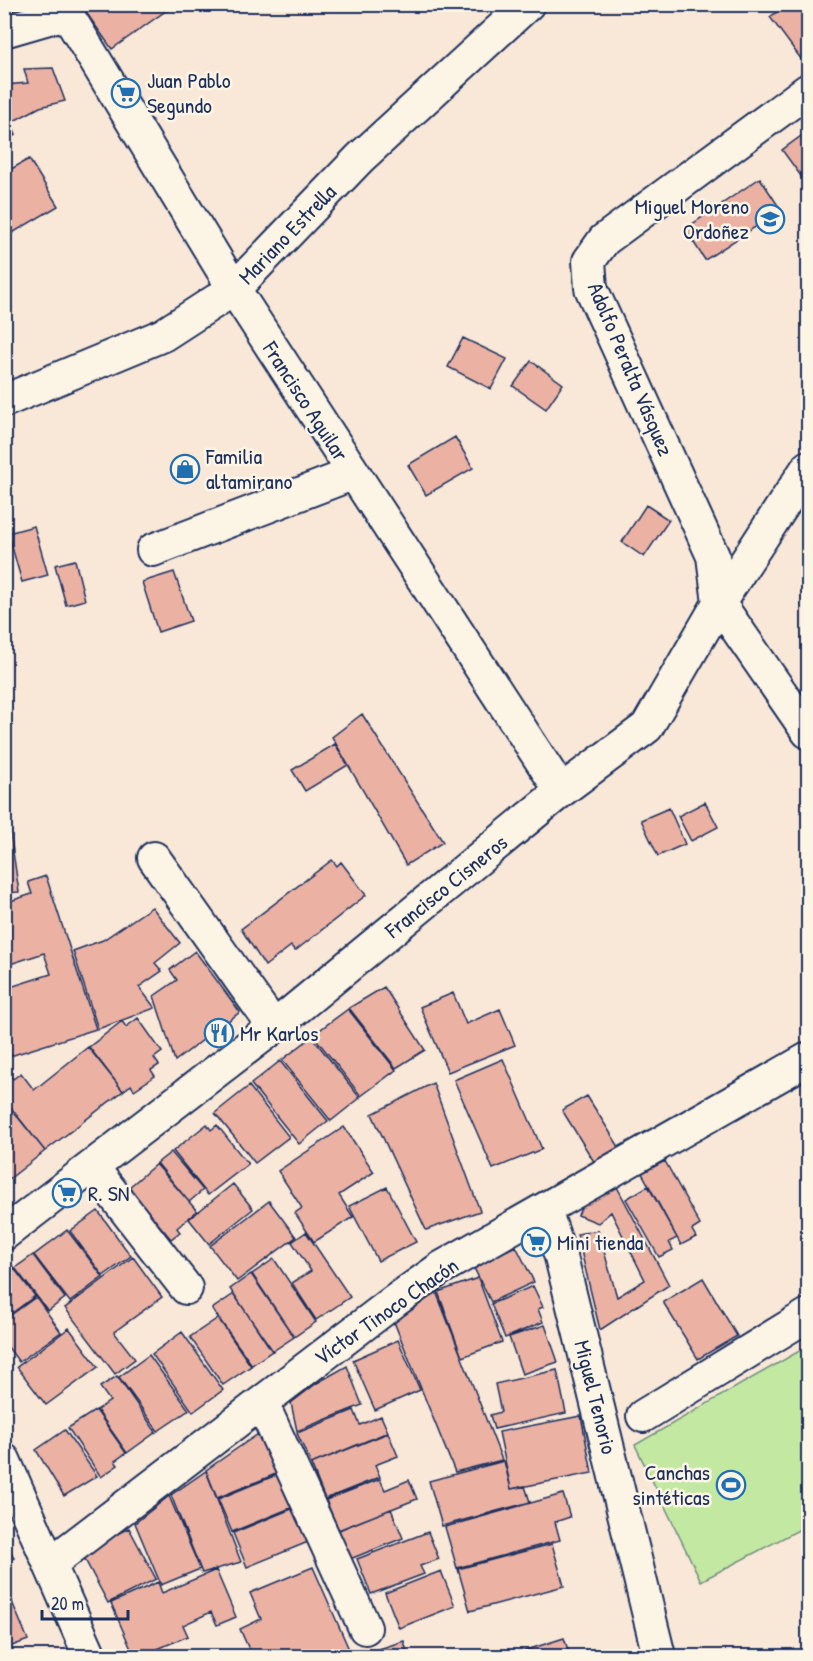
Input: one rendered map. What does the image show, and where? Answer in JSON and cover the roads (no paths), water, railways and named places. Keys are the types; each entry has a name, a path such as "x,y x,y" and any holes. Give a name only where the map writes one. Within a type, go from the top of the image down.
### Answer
{"street":[{"name":"Mariano Estrella","path":"4,401 163,335 234,289 360,158 520,7"},
{"name":"Francisco Aguilar","path":"63,9 234,289 352,474 561,791"},
{"path":"4,31 63,9"},
{"name":"Adolfo Peralta Vásquez","path":"719,603 714,556 591,288 589,261 603,240 808,90"},
{"name":"Francisco Cisneros","path":"4,1234 274,1027 561,791 647,727 719,603 808,467"},
{"path":"153,550 352,474"},
{"path":"719,603 808,732"},
{"path":"154,858 274,1027"},
{"name":"Víctor Tinoco Chacón","path":"50,1564 441,1268 808,1059"},
{"path":"93,1168 186,1288"},
{"name":"Miguel Tenorio","path":"544,1210 561,1257 659,1656"},
{"path":"643,1416 808,1315"},
{"path":"261,1403 365,1628"},
{"path":"4,1460 90,1656"}],"place":[{"name":"Juan Pablo Segundo","path":"126,93"},
{"name":"Miguel Moreno Ordoñez","path":"770,219"},
{"name":"Familia altamirano","path":"185,469"},
{"name":"Mr Karlos","path":"219,1033"},
{"name":"R. SN","path":"67,1193"},
{"name":"Mini tienda","path":"536,1242"},
{"name":"Canchas sintéticas","path":"731,1485"}]}
